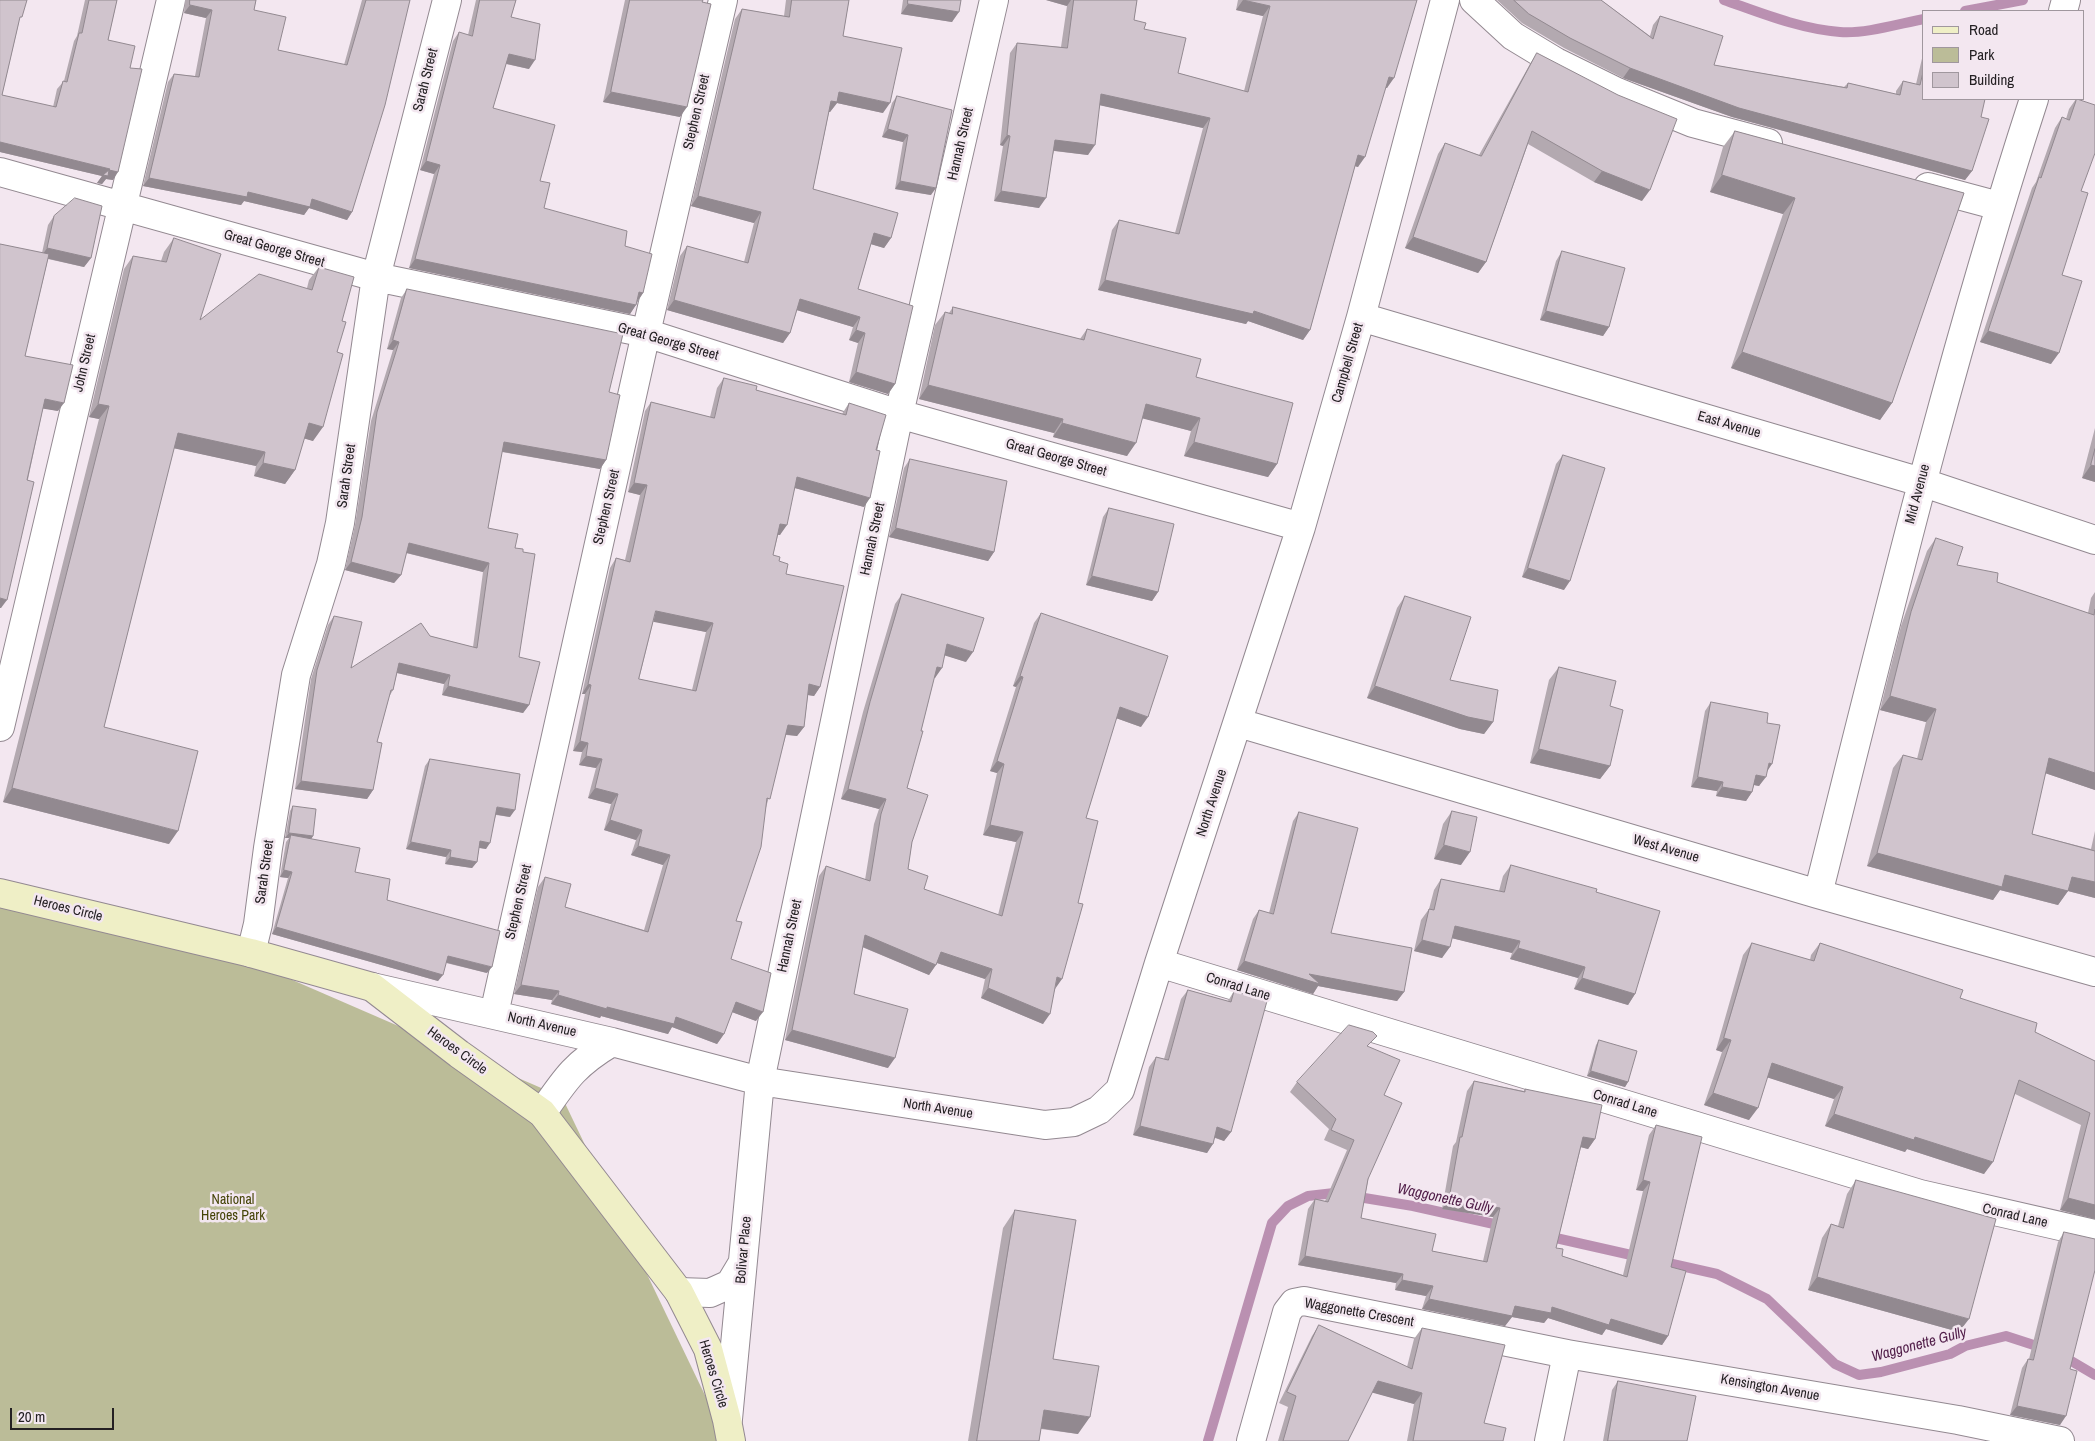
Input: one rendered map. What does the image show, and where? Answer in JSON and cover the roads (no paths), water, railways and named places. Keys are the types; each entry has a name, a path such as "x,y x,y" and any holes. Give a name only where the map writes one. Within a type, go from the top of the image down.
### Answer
{"main road":[{"name":"Heroes Circle","path":"0,892 252,953 372,987 459,1054 542,1113 679,1292 708,1349 729,1431"}],"street":[{"name":"John Street","path":"0,727 121,206 171,0"},
{"name":"Sarah Street","path":"252,953 296,675 331,564 340,523 376,278 447,0"},
{"name":"Stephen Street","path":"494,1014 646,332 723,0"},
{"name":"Hannah Street","path":"760,1080 899,414 994,0"},
{"name":"Campbell Street","path":"1239,723 1301,527 1361,317 1445,0"},
{"path":"1474,0 1513,36 1556,62 1617,92 1694,122 1789,149"},
{"name":"Mid Avenue","path":"1818,894 1921,482 1999,206 2034,100"},
{"name":"Great George Street","path":"0,172 376,278 646,332 899,414 1301,527"},
{"path":"1904,180 1999,206"},
{"name":"East Avenue","path":"1361,317 1921,482 2095,540"},
{"name":"North Avenue","path":"372,987 612,1042 760,1080 1045,1125 1074,1122 1100,1110 1120,1090 1159,963 1239,723"},
{"name":"West Avenue","path":"1239,723 1818,894 2095,972"},
{"name":"Conrad Lane","path":"1159,963 1920,1194 2095,1234"},
{"path":"542,1113 567,1076 587,1057 612,1042"},
{"name":"Bolivar Place","path":"729,1431 742,1264 760,1080"},
{"path":"679,1292 710,1293 730,1284 742,1264"},
{"name":"Waggonette Crescent","path":"1250,1441 1287,1312 1294,1303 1304,1301 1566,1354"},
{"path":"1549,1441 1566,1354"},
{"name":"Kensington Avenue","path":"1566,1354 1955,1430 2060,1441"}],"waterway":[{"path":"1724,0 1795,24 1840,32 1871,30 1922,19"},
{"path":"1970,10 2023,0"},
{"name":"Waggonette Gully","path":"1208,1441 1272,1223 1288,1206 1308,1196 1334,1193 1413,1206 1503,1226"},
{"name":"Waggonette Gully","path":"1547,1236 1640,1257"},
{"name":"Waggonette Gully","path":"1659,1261 1717,1274 1767,1299 1835,1364 1859,1375 1881,1372 1950,1354 1965,1346 2006,1336 2046,1349"},
{"name":"Waggonette Gully","path":"2061,1355 2095,1375"}],"park label":[{"name":"National Heroes Park","path":"233,1208"}]}
